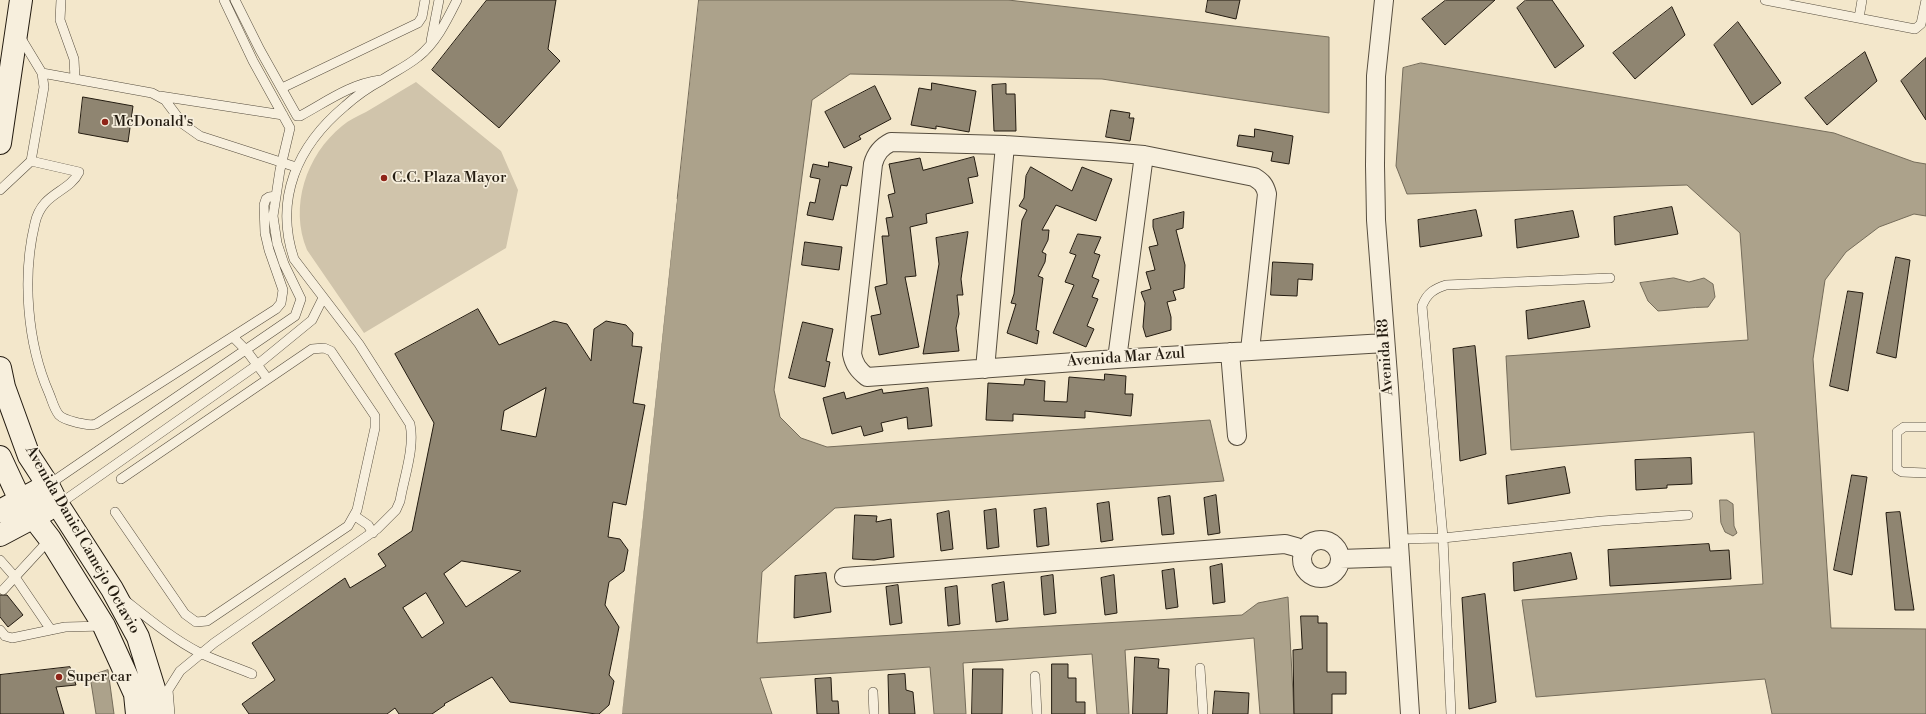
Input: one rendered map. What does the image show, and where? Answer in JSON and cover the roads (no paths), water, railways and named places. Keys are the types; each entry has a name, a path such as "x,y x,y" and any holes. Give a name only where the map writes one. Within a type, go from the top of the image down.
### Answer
{"main road":[{"path":"0,143 21,0"},
{"name":"Avenida Daniel Camejo Octavio","path":"0,368 4,386 29,456 48,485 58,505 112,589 138,637 156,695 159,714"},
{"name":"Avenida Daniel Camejo Octavio","path":"0,457 20,500 50,539 104,626 135,694 137,714"},
{"path":"0,511 48,485"},
{"path":"0,534 58,505"}],"street":[{"name":"Avenida R8","path":"1384,0 1376,76 1376,220 1386,343 1410,714"},
{"name":"Avenida Mar Azul","path":"1005,145 891,142 882,147 875,156 852,354 854,363 859,372 867,376 1250,350 1386,343"},
{"path":"985,369 1005,145 1144,155 1254,177 1266,188 1267,194 1250,350"},
{"path":"1117,359 1144,155"},
{"path":"1230,352 1237,436"},
{"path":"1324,540 1335,547 1340,559 1338,569 1331,576 1322,579 1312,577 1305,571 1301,562 1302,552 1308,545 1315,541 1324,540"},
{"path":"844,577 1285,544 1296,547 1302,552"},
{"path":"1340,559 1400,557"}],"lane":[{"path":"61,0 60,20 74,59 75,79"},
{"path":"48,485 295,316 299,308 301,299 284,264 277,243 274,216 282,163 290,131 283,115 253,61 224,0"},
{"path":"235,0 298,117 352,86 381,80"},
{"path":"282,88 418,22 422,17 425,0"},
{"path":"430,46 439,0"},
{"path":"170,714 168,690 180,671 201,653 373,533 391,516 400,501 411,444 412,434 410,424 359,344 294,260 289,245 286,226 287,207 296,167 308,146 326,124 345,106 381,80 418,58 430,46 457,0"},
{"path":"1765,0 1798,3 1859,18 1915,29 1921,24 1926,0"},
{"path":"1859,18 1862,0"},
{"path":"0,190 31,161 44,87 42,72 17,31"},
{"path":"42,72 152,93 159,96 283,115"},
{"path":"159,96 183,124 200,136 296,167"},
{"path":"31,161 79,172 72,182 54,194 41,208 35,223 30,253 28,291 32,327 40,367 46,386 59,414 68,420 89,425 96,424 276,309 283,296 283,285 269,250 264,219 266,199 276,196"},
{"path":"1451,714 1443,538 1422,306 1426,297 1434,289 1446,285 1610,278"},
{"path":"58,505 257,365 312,320 323,298"},
{"path":"233,337 246,350 267,378"},
{"path":"115,512 185,614 191,620 201,622 212,618 348,526 355,516 375,428 375,416 331,351 324,348 308,350 121,479"},
{"path":"1926,427 1904,427 1897,432 1897,469 1902,472 1926,473"},
{"path":"1399,539 1443,538 1602,521 1688,515"},
{"path":"355,516 368,525 373,533"},
{"path":"3,590 50,539"},
{"path":"0,560 15,577 51,630"},
{"path":"112,589 152,622 201,653 252,674"},
{"path":"0,630 5,636 12,638 76,626 104,626"},
{"path":"1200,668 1203,712"},
{"path":"1035,676 1037,714"},
{"path":"873,692 874,714"}],"place":[{"name":"McDonald's","path":"105,122"},
{"name":"C.C. Plaza Mayor","path":"384,178"},
{"name":"Super car","path":"59,677"}]}
